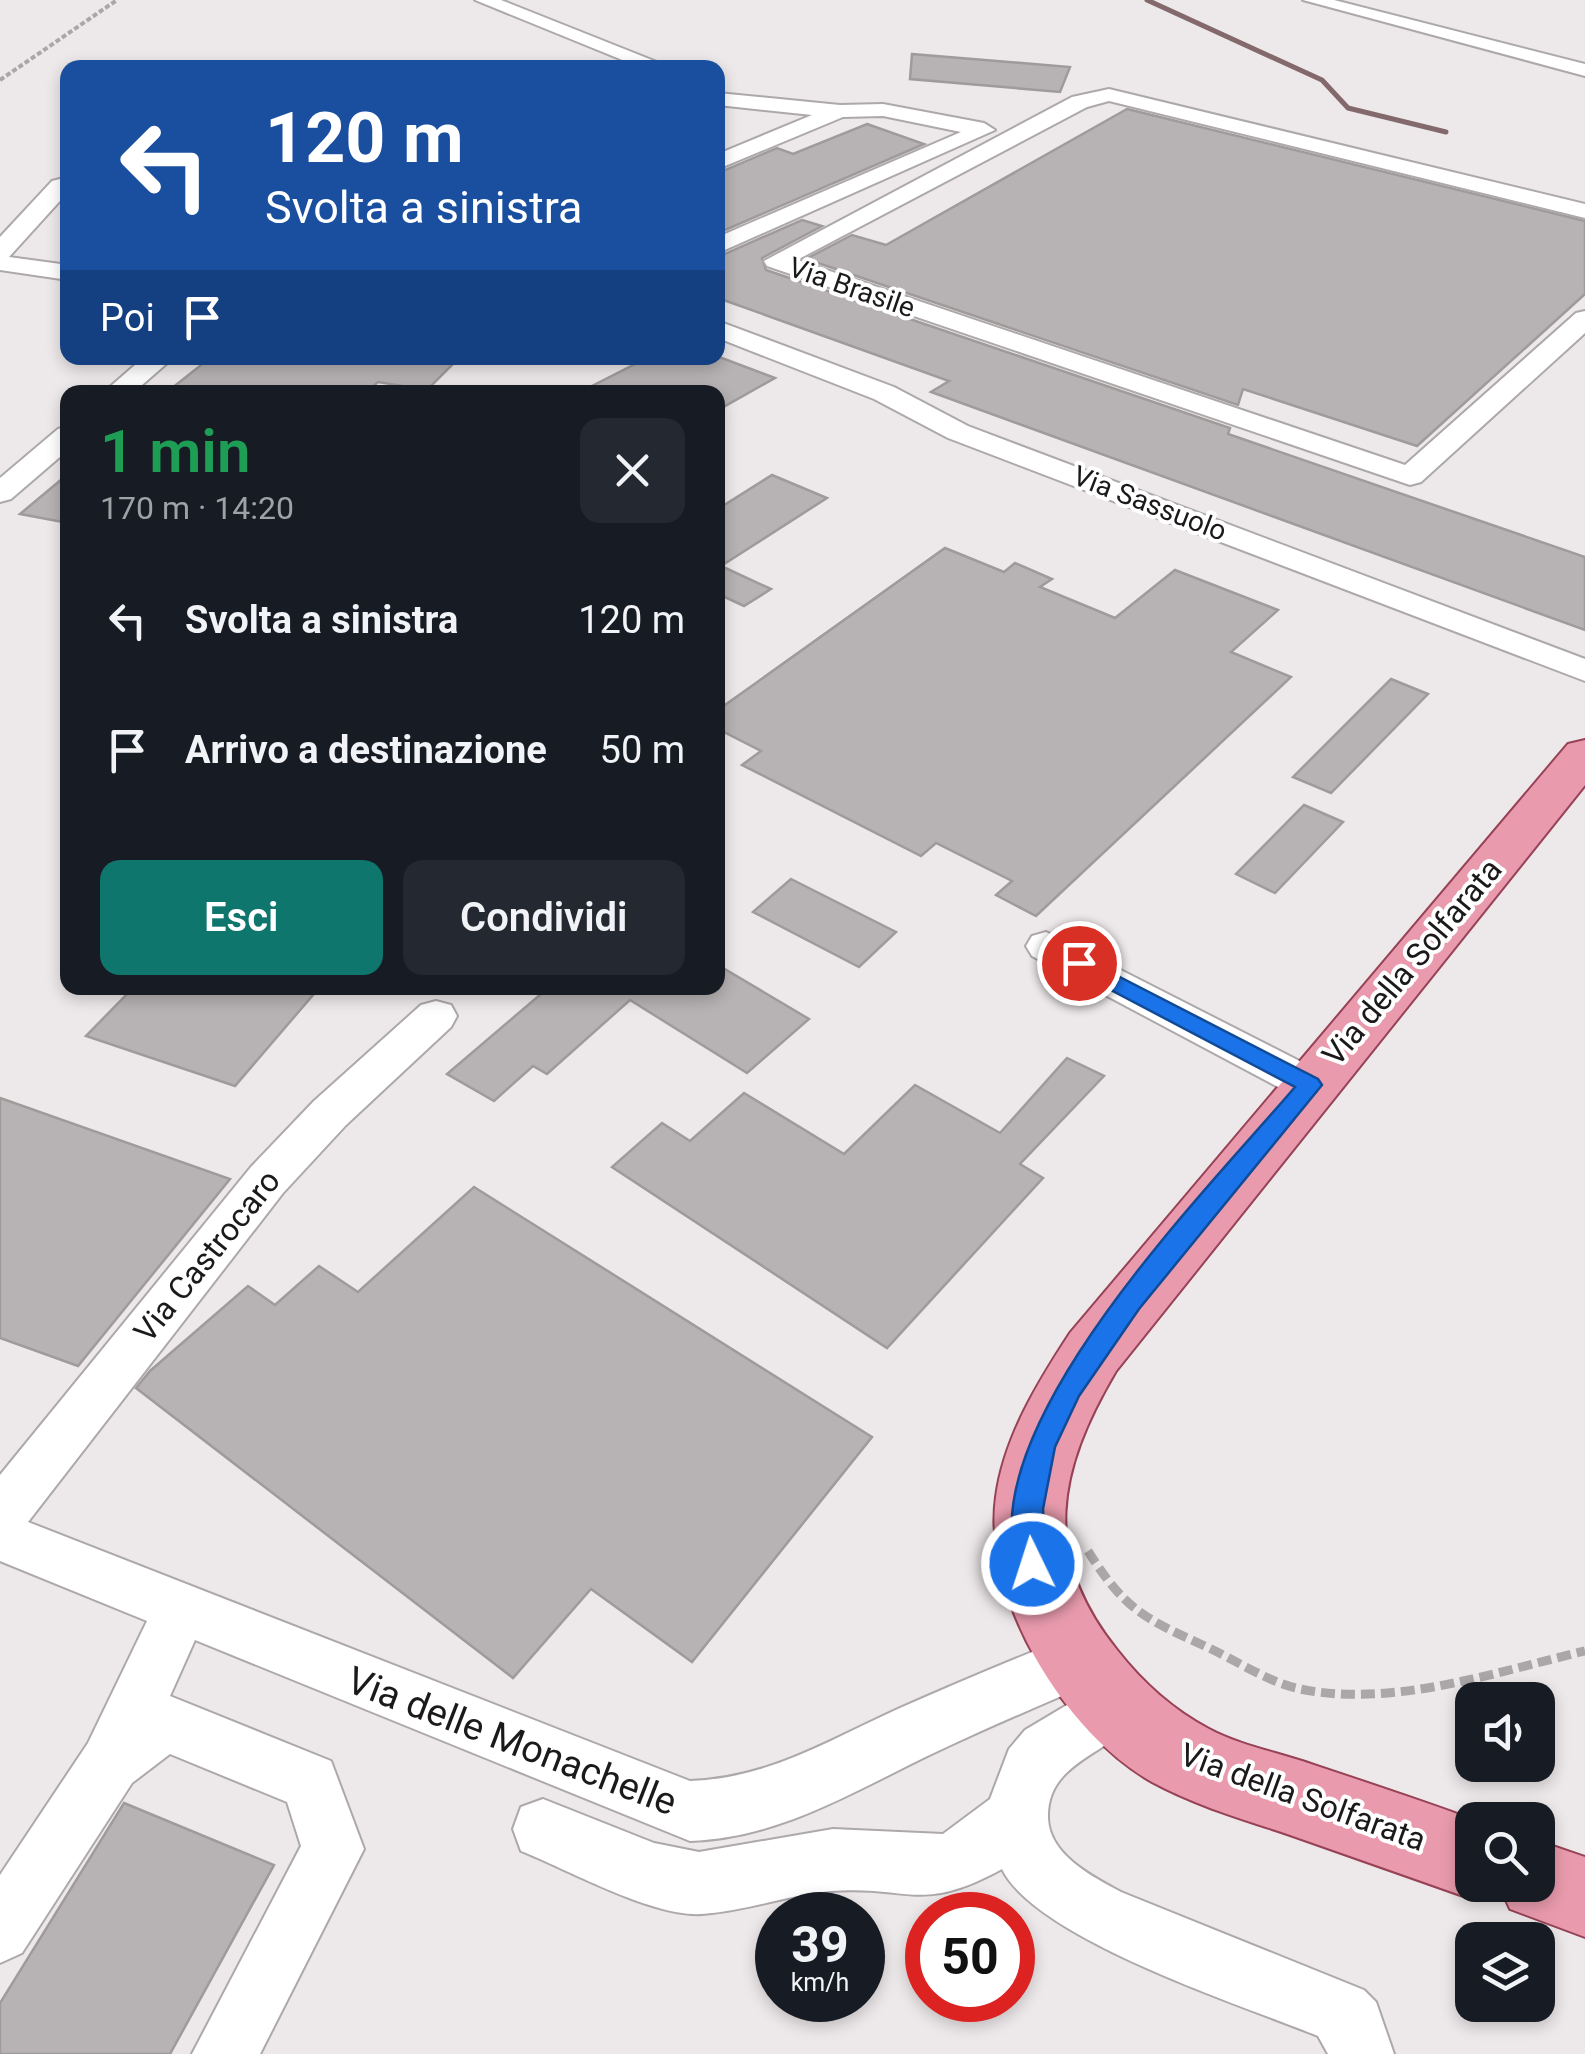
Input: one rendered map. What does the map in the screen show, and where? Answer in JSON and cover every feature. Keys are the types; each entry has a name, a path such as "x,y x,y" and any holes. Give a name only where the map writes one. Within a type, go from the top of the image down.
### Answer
{"main road":[{"name":"Via della Solfarata","path":"1455,1852 1207,1768 1161,1744 1097,1683 1050,1615 1032,1564 1028,1509 1041,1447 1092,1352 1585,754"},
{"path":"1555,1887 1585,1897"}],"street":[{"path":"484,0 641,60"},
{"path":"1312,0 1585,70"},
{"name":"Via Brasile","path":"1585,211 1133,98 1104,96 1080,102 776,261 1410,476 1585,320"},
{"path":"725,100 840,111 883,110 984,130 725,243"},
{"path":"725,159 840,111"},
{"path":"0,252 60,186"},
{"path":"0,263 60,273"},
{"name":"Via Sassuolo","path":"725,332 884,393 958,432 1585,672"},
{"path":"126,385 151,365"},
{"path":"0,492 60,442"},
{"path":"1046,946 1310,1085"},
{"name":"Via Castrocaro","path":"0,1516 267,1180 342,1102 436,1016"},
{"name":"Via delle Monachelle","path":"0,1536 690,1812 739,1808 806,1785 917,1730 1097,1683"},
{"path":"0,1932 110,1762 181,1609"},
{"path":"542,1829 654,1874 699,1883 833,1860 927,1868 950,1864 982,1846 1013,1819 1036,1760 1097,1683"},
{"path":"110,1762 164,1722 310,1782 333,1849 225,2054"},
{"path":"1013,1819 1021,1846 1035,1868 1075,1902 1341,2013 1353,2025 1361,2054"}],"path":[{"path":"0,80 117,0"},
{"path":"1028,1509 1074,1528 1114,1596 1153,1622 1297,1689 1361,1694 1439,1684 1585,1651"}],"building":[{"path":"912,54 1070,67 1060,92 910,79"},
{"path":"1127,109 1585,221 1585,294 1417,446 1243,389 1238,405 806,259 852,235 886,245"},
{"path":"867,124 924,144 725,230 725,170 777,148 793,154"},
{"path":"802,220 822,226 762,258 766,270 1230,428 1228,434 1585,557 1585,630 931,392 949,381 725,301 725,254"},
{"path":"725,359 775,378 725,406 725,385 594,385 633,365 725,365"},
{"path":"201,365 452,365 432,385 176,385"},
{"path":"772,475 827,498 725,563 725,505"},
{"path":"60,481 60,522 20,514"},
{"path":"945,548 1004,572 1015,563 1052,579 1040,587 1115,618 1175,570 1278,610 1231,652 1291,677 1036,916 996,895 1012,881 936,843 921,856 742,765 761,751 725,733 725,705"},
{"path":"725,568 771,589 744,606 725,597"},
{"path":"1391,679 1428,694 1331,793 1293,777"},
{"path":"1304,805 1343,822 1275,893 1236,874"},
{"path":"791,879 896,932 859,967 753,912"},
{"path":"725,969 809,1019 747,1073 630,1000 547,1074 533,1066 494,1101 447,1074 540,995 725,995"},
{"path":"126,995 313,995 235,1086 86,1036"},
{"path":"1067,1058 1104,1076 1020,1164 1043,1178 887,1348 612,1167 662,1123 690,1141 744,1093 844,1154 915,1085 1000,1133"},
{"path":"0,1098 230,1179 78,1366 0,1338"},
{"path":"474,1187 872,1437 692,1662 591,1589 513,1678 136,1388 150,1371 248,1286 275,1305 319,1266 358,1292"},
{"path":"124,1803 274,1865 170,2054 0,2054 0,2003"}],"waterway":[{"path":"1147,0 1322,80 1348,108 1446,132"}],"route":[{"path":"1032,1564 1026,1534 1041,1447 1069,1388 1130,1301 1310,1085 1079,963"}]}
